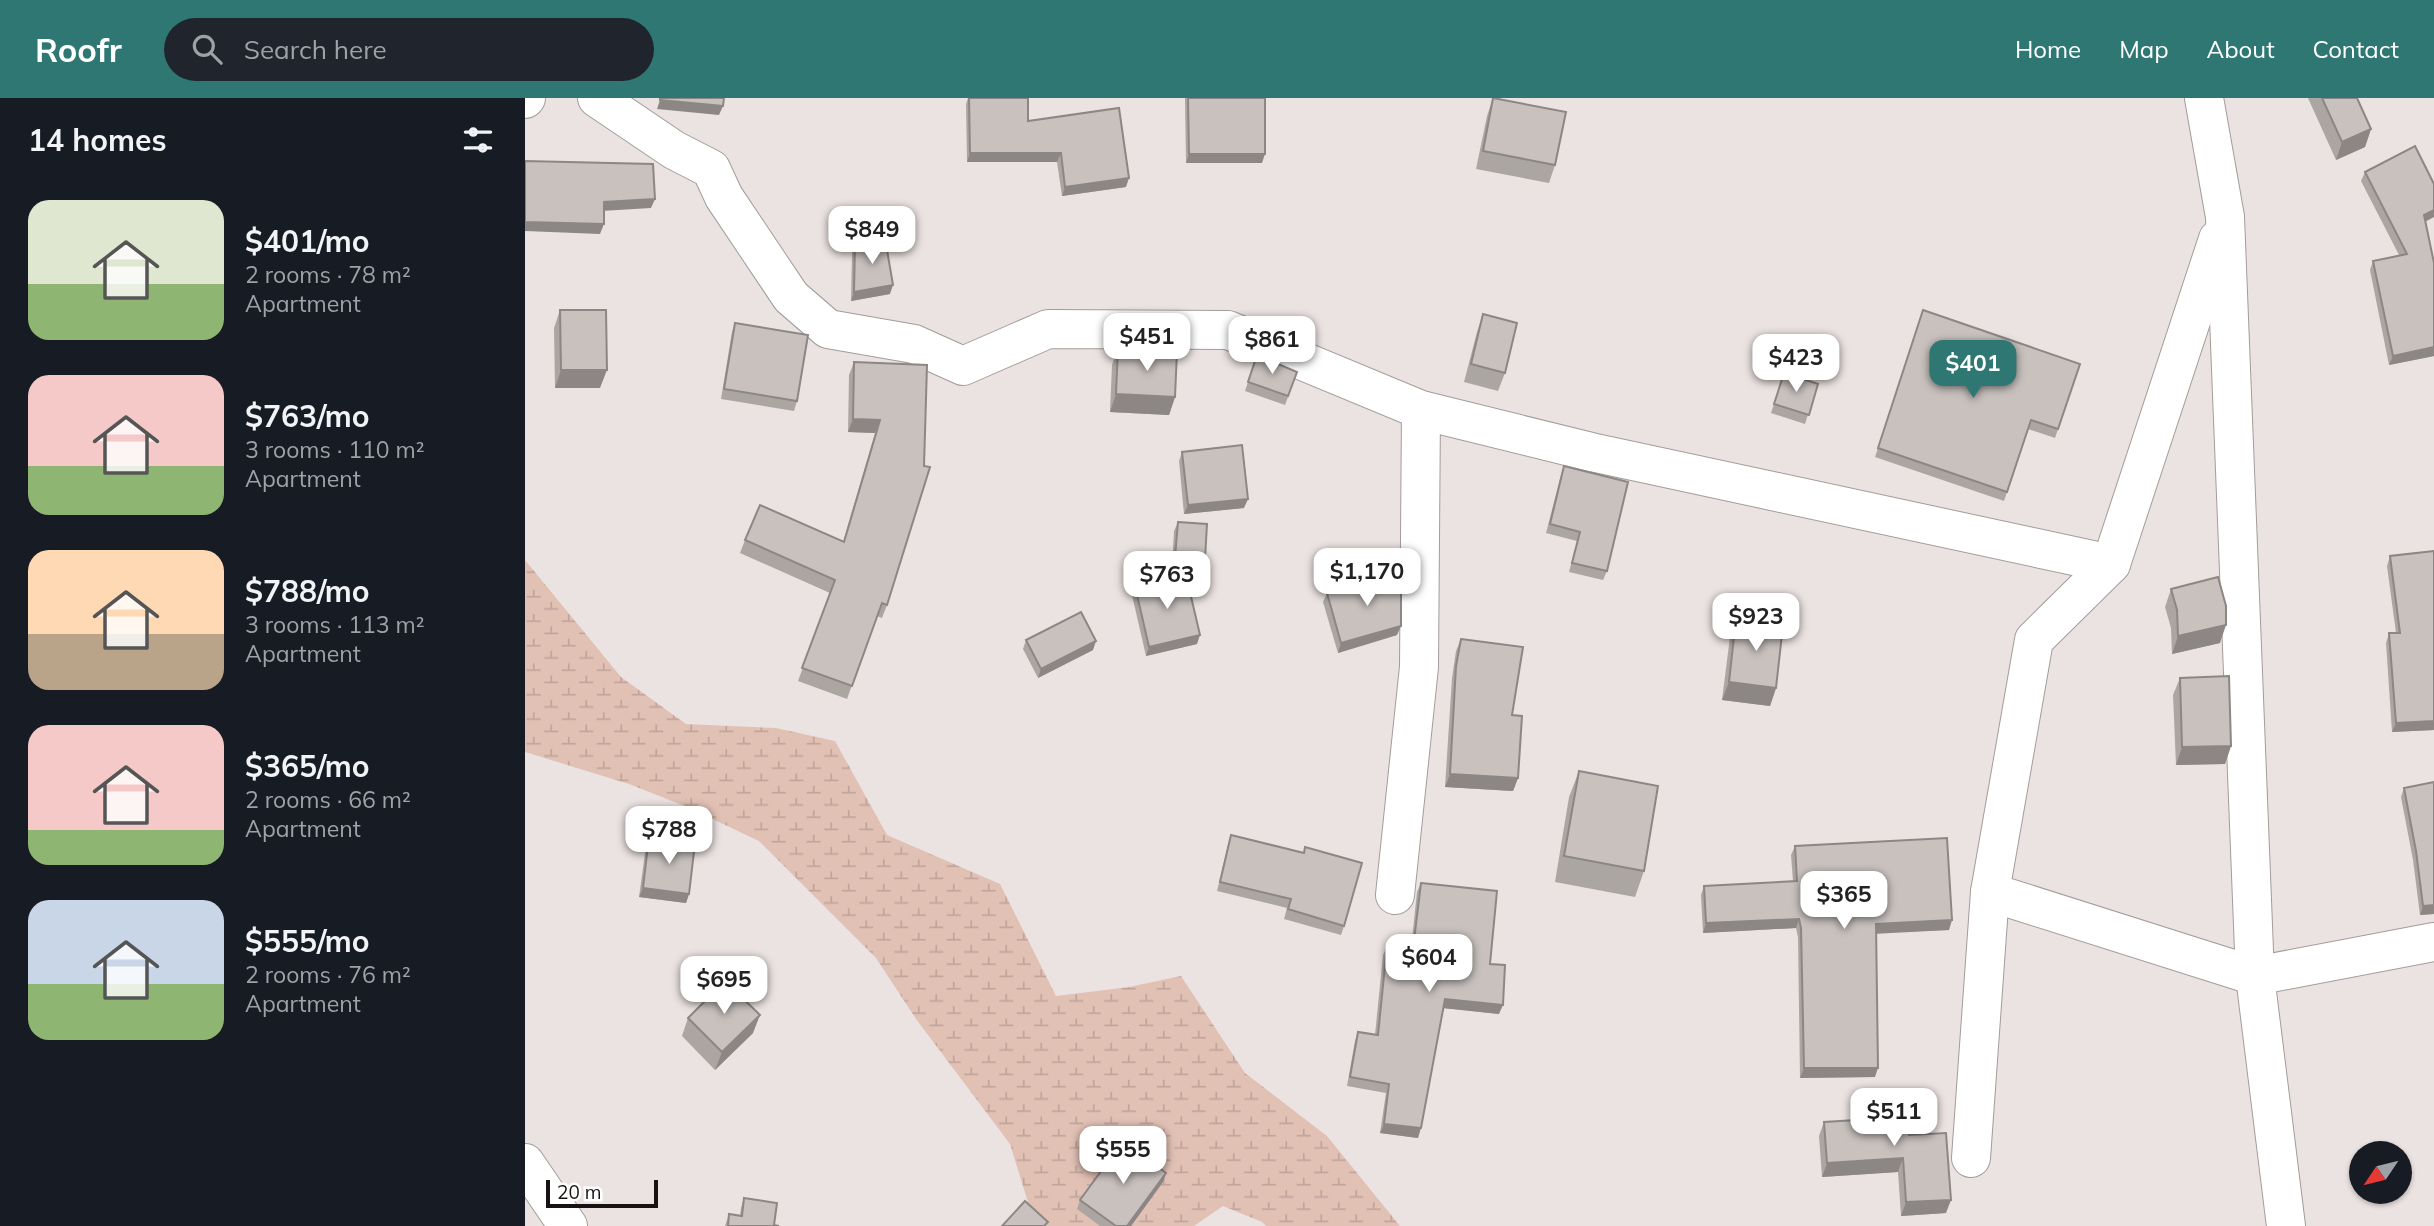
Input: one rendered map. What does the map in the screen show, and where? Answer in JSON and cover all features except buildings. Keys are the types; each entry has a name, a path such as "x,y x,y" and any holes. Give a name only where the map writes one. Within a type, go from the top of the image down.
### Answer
{"street":[{"path":"597,98 674,150 711,169 724,197 791,297 828,329 914,344 963,366 1048,329 1228,330 1421,410 1591,453 2111,564"},
{"path":"2204,98 2225,217 2255,976 2286,1226"},
{"path":"1971,1158 1990,892 2034,640 2111,564 2225,217"},
{"path":"1395,895 1419,667 1421,410"},
{"path":"1990,892 2255,976 2434,942"},
{"path":"525,1163 568,1226"}],"green space":[{"path":"525,560 621,677 686,724 776,728 835,741 887,835 1000,884 1056,996 1129,987 1181,976 1245,1073 1327,1136 1400,1226 1266,1226 1223,1206 1194,1226 1029,1226 1031,1212 1010,1144 916,1019 876,958 759,841 687,807 629,784 525,752"}]}
